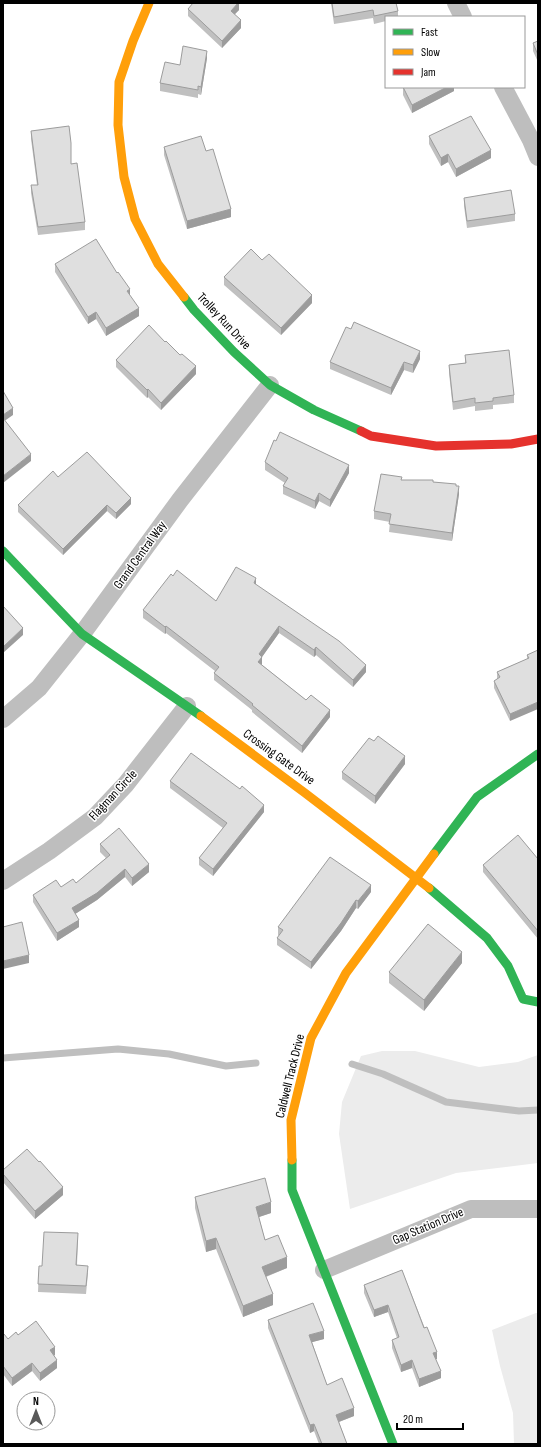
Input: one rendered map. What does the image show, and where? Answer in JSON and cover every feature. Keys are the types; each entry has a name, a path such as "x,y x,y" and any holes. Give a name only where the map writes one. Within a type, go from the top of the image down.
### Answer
{"street":[{"name":"Trolley Run Drive","path":"149,3 133,41 119,82 118,125 124,177 135,220 158,264 194,310 234,352 270,385 314,410 371,436 436,446 511,444 538,439"},
{"path":"456,3 462,16"},
{"path":"504,88 531,140 538,157"},
{"name":"Grand Central Way","path":"3,719 39,688 82,634 180,500 270,385"},
{"name":"Crossing Gate Drive","path":"3,551 82,634 187,706 416,877 487,938 508,966 523,999 538,1002"},
{"name":"Flagman Circle","path":"3,880 48,851 94,817 126,784 187,706"},
{"name":"Caldwell Track Drive","path":"392,1444 292,1190 291,1120 310,1038 346,973 477,797 538,754"},
{"name":"Gap Station Drive","path":"324,1270 471,1209 538,1209"}],"shaded area":[{"path":"382,1051 415,1051 479,1067 518,1062 538,1055 538,1163 456,1173 350,1209 339,1134 342,1102 361,1056"},
{"path":"538,1313 538,1444 514,1444 513,1413 492,1330"}],"building":[{"path":"193,3 238,3 231,11 241,20 222,41 188,9"},
{"path":"332,3 396,3 398,11 374,16 373,10 334,17"},
{"path":"538,41 538,55 533,43"},
{"path":"183,46 207,51 201,87 198,86 198,90 160,83 165,62 180,65"},
{"path":"404,88 445,88 412,105"},
{"path":"471,116 491,150 456,169 448,154 441,158 429,136"},
{"path":"69,126 71,164 77,163 85,222 38,227 31,185 38,185 31,131"},
{"path":"201,136 206,151 213,149 231,209 187,221 164,147"},
{"path":"511,190 515,214 467,221 464,198"},
{"path":"96,239 117,273 118,272 130,289 127,291 139,308 106,328 96,312 88,317 55,264"},
{"path":"251,249 262,260 269,254 312,295 281,328 224,277"},
{"path":"354,322 420,351 413,365 404,362 391,388 330,362 346,327 351,329"},
{"path":"149,325 165,342 166,341 180,355 182,354 196,366 161,403 116,360"},
{"path":"509,350 514,395 493,398 493,401 475,403 475,398 453,402 449,365 466,363 465,355"},
{"path":"3,391 13,408 3,415"},
{"path":"3,418 31,454 3,476"},
{"path":"280,432 349,465 330,500 319,493 315,501 283,486 288,478 265,462 274,440 276,441"},
{"path":"87,452 131,498 116,513 107,505 63,549 18,505 53,471 58,477"},
{"path":"381,474 402,477 401,480 433,480 433,482 456,484 456,486 459,486 452,533 389,524 391,514 374,511"},
{"path":"236,567 256,578 254,583 339,641 366,665 353,680 316,647 314,650 279,626 259,654 262,657 258,662 306,700 311,695 330,710 302,746 214,673 219,667 143,610 171,574 173,576 177,570 216,601"},
{"path":"3,606 23,628 3,647"},
{"path":"538,650 538,702 510,714 494,681 500,677 497,672 529,658 527,655"},
{"path":"378,736 405,756 375,796 342,772 369,738 374,741"},
{"path":"191,753 240,789 242,786 264,805 213,869 199,858 227,823 170,781"},
{"path":"119,828 149,864 132,878 125,869 97,893 72,908 79,920 57,933 33,895 56,880 61,887 73,879 76,883 110,855 100,844"},
{"path":"518,835 538,859 538,931 483,865"},
{"path":"330,857 371,885 358,901 356,900 341,923 311,962 277,938 283,930 278,927"},
{"path":"22,922 29,955 3,961 3,927"},
{"path":"428,924 462,952 424,1000 389,972"},
{"path":"27,1149 63,1187 35,1211 3,1174 3,1170"},
{"path":"265,1178 271,1202 256,1207 265,1240 278,1235 287,1257 262,1267 273,1294 243,1306 216,1238 206,1241 195,1197"},
{"path":"44,1232 78,1233 76,1265 88,1266 86,1286 38,1284 39,1266 42,1266"},
{"path":"402,1270 424,1328 427,1327 437,1352 433,1353 441,1371 419,1379 412,1360 401,1365 392,1340 399,1337 388,1305 374,1310 364,1285"},
{"path":"313,1303 324,1331 309,1335 327,1385 342,1378 354,1408 336,1415 347,1444 322,1444 314,1424 310,1425 268,1320"},
{"path":"36,1321 55,1347 50,1350 57,1360 40,1373 32,1363 12,1378 3,1366 3,1335 4,1334 8,1339 16,1332 18,1335"}],"waterway":[{"path":"3,1058 118,1049 169,1054 226,1066 256,1063"},
{"path":"352,1064 383,1074 446,1102 519,1111 538,1110"}],"traffic: fast":[{"path":"184,297 194,310 234,352 270,385 314,410 361,431"},
{"path":"3,551 82,634 201,716"},
{"path":"434,854 477,797 538,754"},
{"path":"429,888 487,938 508,966 523,999 538,1002"},
{"path":"292,1160 292,1190 393,1444"}],"traffic: slow":[{"path":"149,3 133,41 119,82 118,125 124,177 135,219 158,264 184,297"},
{"path":"201,716 429,888"},
{"path":"292,1160 291,1120 311,1038 346,973 434,854"}],"traffic: jam":[{"path":"361,431 371,436 436,446 511,444 538,439"}]}
